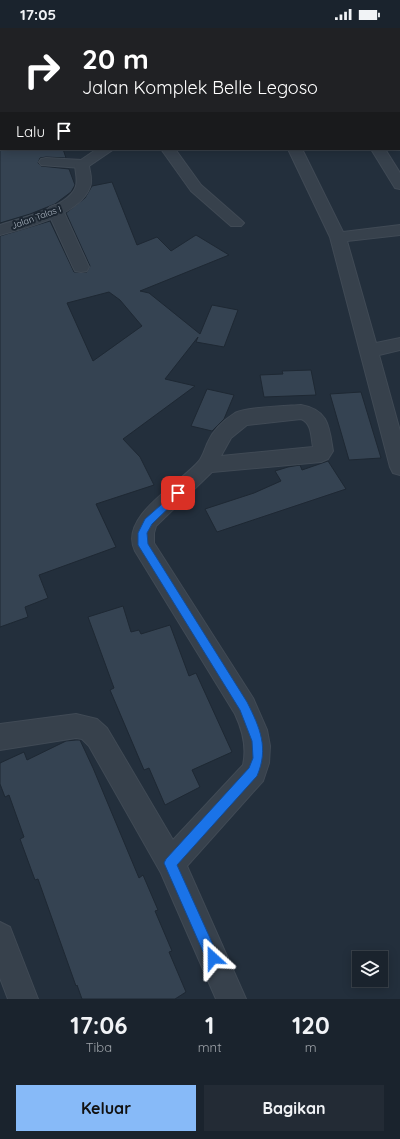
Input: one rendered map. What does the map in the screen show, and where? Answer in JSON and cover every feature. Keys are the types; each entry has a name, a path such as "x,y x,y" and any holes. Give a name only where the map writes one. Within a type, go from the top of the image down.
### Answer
{"street":[{"path":"46,162 82,164 104,150"},
{"path":"169,150 196,188 236,223"},
{"path":"295,150 338,236 400,467"},
{"path":"379,150 400,185"},
{"name":"Jalan Talas I","path":"0,230 55,210 76,198 84,185 82,164"},
{"path":"55,210 81,267"},
{"path":"338,236 400,230"},
{"path":"369,351 400,344"},
{"path":"170,863 254,772 258,758 257,741 244,706 143,545 143,533 148,521 207,465 224,433 242,418 301,412 311,413 317,419 323,451 321,454 207,465"},
{"path":"0,738 76,726 88,728 98,737 170,863 231,999"},
{"path":"0,937 23,999"}],"building":[{"path":"0,150 63,150 66,158 40,158 38,163 41,166 69,169 75,185 71,192 55,204 30,214 0,223"},
{"path":"112,182 137,245 157,237 171,251 196,235 229,255 140,291 149,293 200,334 212,305 238,310 224,347 196,342 198,337 165,379 195,386 123,439 140,457 154,485 96,504 116,547 39,575 48,598 25,607 28,617 0,627 0,236 50,221 74,272 87,272 90,266 66,213 85,198 92,186","holes":["109,292 120,300 142,326 93,361 67,303"]},
{"path":"311,370 316,395 264,397 260,375 283,374 282,371"},
{"path":"207,389 234,395 224,419 212,431 191,426"},
{"path":"361,392 381,458 349,460 330,394"},
{"path":"328,461 346,489 217,532 205,509 254,493 281,481 275,471 300,465 302,470"},
{"path":"123,606 131,632 139,630 141,634 170,625 189,676 196,673 232,752 192,770 200,787 165,805 149,768 144,770 110,690 114,688 88,617"},
{"path":"80,740 139,878 143,875 158,910 155,911 172,951 169,952 186,992 175,999 82,999 38,879 35,880 20,839 24,837 9,795 5,797 0,784 0,763 24,752 27,760 66,741"}],"route":[{"path":"178,493 148,521 143,533 143,545 244,706 257,741 258,758 254,772 170,863 213,958"}]}
